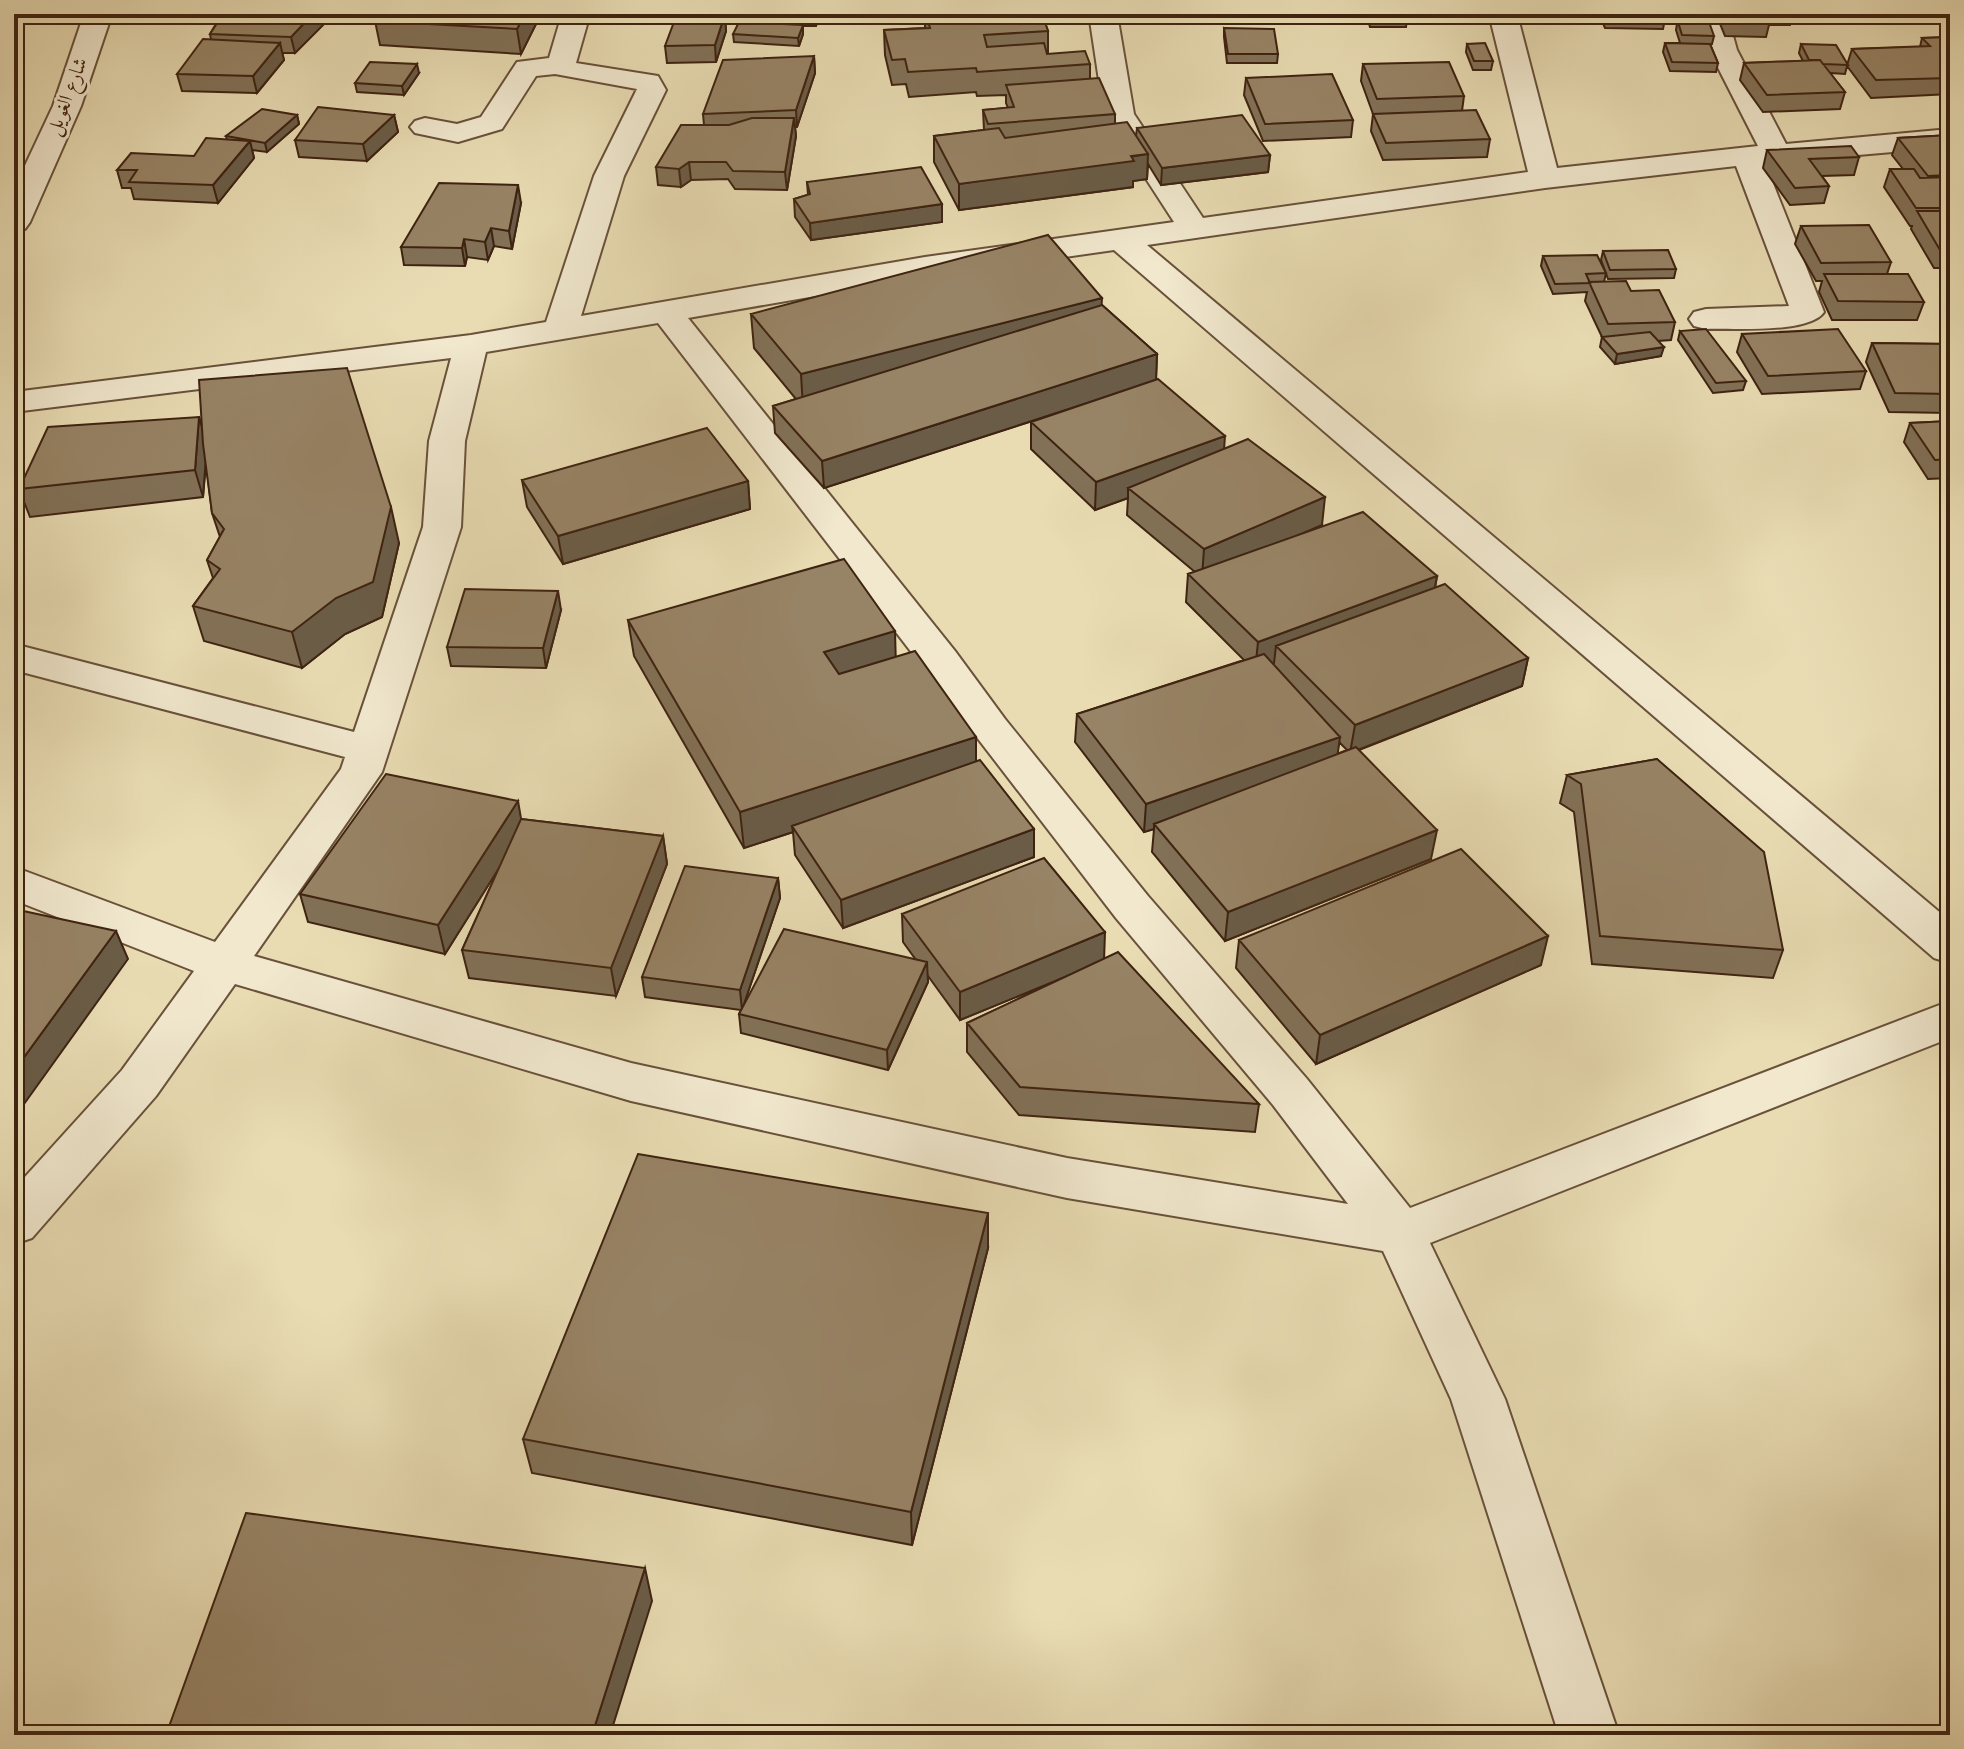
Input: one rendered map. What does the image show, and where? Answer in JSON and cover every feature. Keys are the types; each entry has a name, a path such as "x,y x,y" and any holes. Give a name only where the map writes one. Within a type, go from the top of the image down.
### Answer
{"street":[{"name":"شارع الغويل","path":"14,222 67,106 98,14"},
{"path":"561,65 576,14"},
{"path":"1103,14 1119,114 1194,229"},
{"path":"1503,14 1545,179"},
{"path":"1706,319 1799,316 1808,312 1761,155 1713,14"},
{"path":"425,127 458,133 492,123 527,68 561,65 567,70 639,78 648,82 652,90 609,176 560,330"},
{"path":"14,402 471,345 925,267 1545,179 1950,138"},
{"path":"1122,240 1950,946"},
{"path":"665,310 893,599 990,729 1132,907 1290,1092 1400,1233 1478,1399 1589,1735"},
{"path":"14,1223 139,1083 361,772 442,527 447,441 471,345"},
{"path":"14,657 369,750"},
{"path":"14,883 224,964 646,1085 1067,1178 1400,1233 1950,1019"}],"building":[{"path":"223,14 313,14 291,37 210,34"},
{"path":"380,14 525,14 517,29 375,21"},
{"path":"677,14 725,14 715,45 665,46"},
{"path":"757,14 817,14 816,18 755,17"},
{"path":"926,14 1042,14 1048,31 984,35 987,47 1044,43 1047,54 1085,51 1090,64 977,72 976,68 908,72 905,59 892,60 884,30 930,28"},
{"path":"1370,14 1405,14 1407,19 1371,19"},
{"path":"1727,14 1768,14 1770,20 1729,19"},
{"path":"739,22 803,25 798,38 733,34"},
{"path":"1678,22 1709,22 1714,36 1682,35"},
{"path":"1224,28 1274,29 1278,54 1228,54"},
{"path":"1950,37 1950,78 1876,80 1852,49 1930,46 1922,38"},
{"path":"203,39 280,43 253,76 177,74"},
{"path":"1485,43 1493,61 1474,61 1467,44"},
{"path":"1665,43 1710,44 1718,63 1672,62"},
{"path":"1801,44 1836,45 1848,65 1809,60"},
{"path":"814,56 796,110 703,114 723,60"},
{"path":"1820,60 1845,92 1767,95 1744,63"},
{"path":"370,62 417,64 402,86 355,83"},
{"path":"1449,62 1464,96 1377,99 1363,64"},
{"path":"1332,74 1353,120 1265,124 1246,78"},
{"path":"1099,78 1115,114 988,124 983,110 1014,107 1006,85"},
{"path":"318,107 394,115 363,144 295,140"},
{"path":"262,109 297,115 265,143 226,136"},
{"path":"1476,110 1490,139 1386,143 1373,114"},
{"path":"1242,115 1270,155 1162,168 1137,128"},
{"path":"752,118 794,118 785,172 733,171 726,162 689,162 679,169 656,167 681,125 729,125"},
{"path":"1127,122 1148,154 1131,156 1134,161 959,184 934,136 999,128 1005,138"},
{"path":"1950,135 1950,175 1928,176 1898,138"},
{"path":"206,138 250,141 213,185 129,182 137,170 117,170 131,153 194,156"},
{"path":"1851,146 1859,157 1809,159 1829,186 1795,188 1767,150"},
{"path":"921,167 942,204 810,223 794,199 810,194 807,182"},
{"path":"1890,169 1914,169 1920,178 1950,177 1950,208 1916,208"},
{"path":"439,183 518,185 509,231 491,228 485,242 464,239 462,248 401,247"},
{"path":"1917,211 1950,211 1950,250 1940,250"},
{"path":"1869,225 1891,262 1821,263 1801,226"},
{"path":"1048,235 1102,298 801,374 751,314"},
{"path":"1668,250 1676,269 1610,270 1603,251"},
{"path":"1597,255 1606,273 1586,274 1590,283 1555,284 1543,256"},
{"path":"1824,274 1908,274 1924,302 1838,301"},
{"path":"1626,281 1631,291 1659,290 1675,322 1608,324 1589,282"},
{"path":"1102,305 1157,354 822,461 773,406"},
{"path":"1706,329 1746,381 1716,383 1680,331"},
{"path":"1838,329 1866,371 1768,376 1742,334"},
{"path":"1650,332 1664,347 1617,354 1602,337"},
{"path":"1872,343 1950,344 1950,394 1895,393"},
{"path":"347,368 391,507 373,582 336,598 292,632 193,606 220,569 207,560 224,529 212,513 199,380"},
{"path":"1158,379 1225,436 1096,482 1031,422"},
{"path":"199,417 195,470 19,489 48,427"},
{"path":"1950,421 1950,459 1935,460 1910,423"},
{"path":"707,428 748,481 558,536 522,480"},
{"path":"1248,439 1325,497 1204,549 1128,488"},
{"path":"1363,512 1437,576 1258,642 1188,574"},
{"path":"844,559 895,631 824,652 839,674 915,651 976,737 740,812 628,620"},
{"path":"1445,584 1528,658 1355,725 1276,646"},
{"path":"465,589 558,591 543,648 447,647"},
{"path":"1264,654 1340,737 1146,804 1077,714"},
{"path":"1356,747 1437,830 1228,912 1154,824"},
{"path":"1657,759 1764,852 1783,950 1600,936 1581,784 1567,775"},
{"path":"980,760 1034,829 841,900 792,826"},
{"path":"386,774 518,801 438,925 300,894"},
{"path":"521,819 663,836 611,968 462,950"},
{"path":"1461,849 1548,936 1320,1035 1239,940"},
{"path":"1044,858 1105,932 960,992 902,914"},
{"path":"685,866 778,878 740,990 642,977"},
{"path":"14,909 116,931 14,1071"},
{"path":"784,929 927,962 887,1050 739,1014"},
{"path":"1118,952 1259,1104 1020,1087 967,1023"},
{"path":"638,1154 988,1213 911,1512 523,1439"},
{"path":"246,1513 645,1568 592,1735 166,1735"}]}
